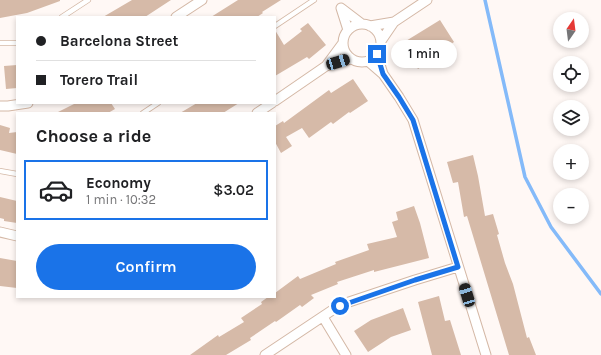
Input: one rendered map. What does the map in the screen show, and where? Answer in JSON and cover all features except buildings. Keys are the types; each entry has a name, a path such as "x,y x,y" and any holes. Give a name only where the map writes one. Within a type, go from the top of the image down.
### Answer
{"street":[{"path":"178,16 202,0"},
{"path":"343,42 346,53 351,59 359,62 368,61 377,54 381,41 394,22 427,0"},
{"path":"339,4 366,25 375,29 381,41"},
{"path":"339,4 348,30"},
{"path":"326,66 343,42 348,30 355,25 394,22"},
{"path":"377,54 383,74"},
{"path":"276,100 326,66 351,59"},
{"path":"368,61 383,74 413,120 486,355"},
{"path":"0,106 21,104"},
{"path":"258,112 270,104"},
{"path":"0,232 16,236"},
{"path":"265,355 340,306 458,267"},
{"path":"323,317 346,355"}],"lane":[{"path":"64,16 88,0"},
{"path":"276,25 314,0"},
{"path":"0,43 16,43"},
{"path":"144,112 156,104"},
{"path":"0,170 16,174"}],"waterway":[{"path":"485,0 525,177 551,227 601,294"}],"route":[{"path":"340,306 458,267 413,120 383,74 377,54"}]}
